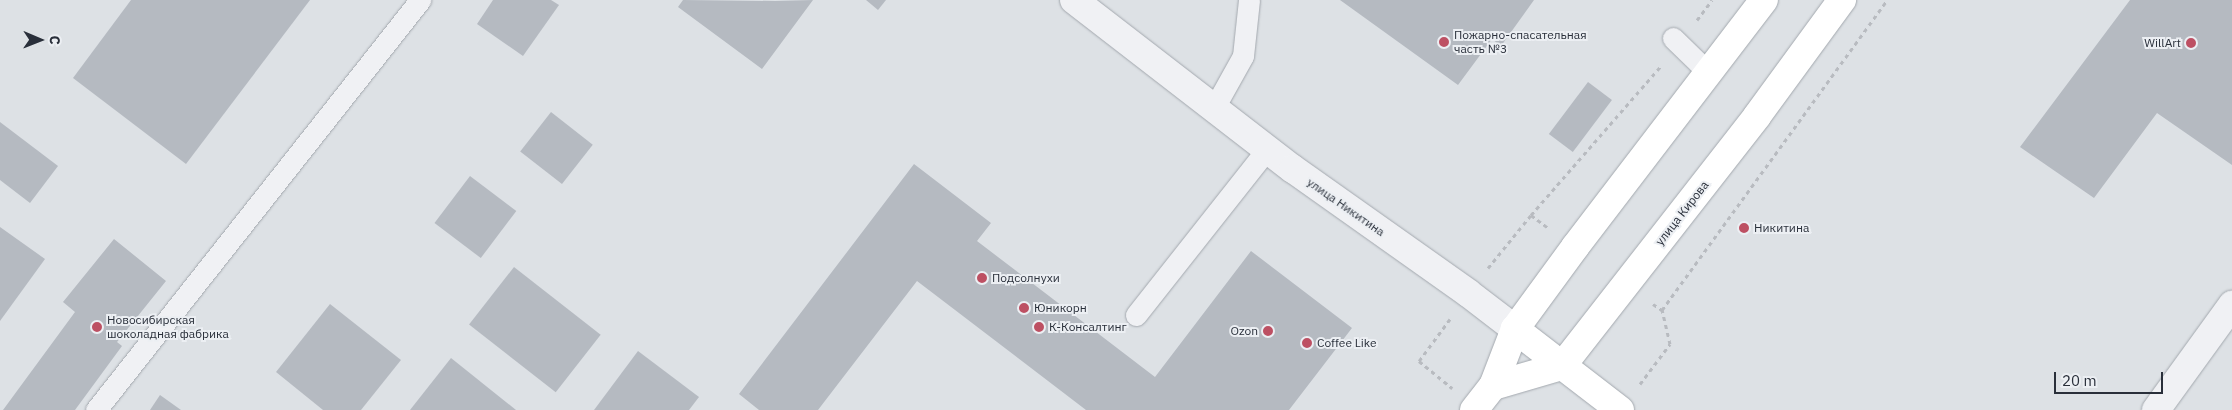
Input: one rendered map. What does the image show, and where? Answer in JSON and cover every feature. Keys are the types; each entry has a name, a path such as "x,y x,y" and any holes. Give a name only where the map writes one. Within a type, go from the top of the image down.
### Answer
{"main road":[{"path":"1475,409 1493,386 1515,330 1574,247 1764,0"},
{"name":"улица Кирова","path":"1562,366 1757,116 1842,0"},
{"name":"улица Никитина","path":"1515,330 1620,410"},
{"path":"1493,386 1562,366"}],"street":[{"name":"улица Никитина","path":"1074,0 1266,148 1515,330"},
{"path":"2156,410 2232,305"}],"lane":[{"path":"96,410 420,0"},
{"path":"1214,108 1243,56 1249,0"},
{"path":"1677,41 1708,73"},
{"path":"1136,314 1266,148"}],"path":[{"path":"1475,409 1419,361 1468,294 1531,215 1712,0"},
{"path":"1637,388 1670,344 1662,310 1887,0"}],"building":[{"path":"131,0 310,0 186,164 73,78"},
{"path":"493,0 551,0 559,5 523,56 477,24"},
{"path":"683,0 813,0 762,69 678,7"},
{"path":"866,0 886,0 878,10"},
{"name":"Пожарно-спасательная часть №3","path":"1340,0 1534,0 1501,46 1492,39 1458,85"},
{"path":"2130,0 2232,0 2232,165 2157,113 2094,198 2020,147"},
{"path":"1588,82 1612,100 1573,152 1549,134"},
{"path":"551,112 593,145 562,184 520,151"},
{"path":"0,122 58,166 30,203 0,180"},
{"path":"914,164 991,223 977,241 1155,377 1251,251 1352,328 1289,410 1086,410 917,281 818,410 759,410 739,394"},
{"path":"470,176 516,211 481,258 434,223"},
{"path":"0,227 45,259 0,321"},
{"name":"Новосибирская шоколадная фабрика","path":"114,239 166,281 117,342 122,346 75,410 3,410 75,312 63,302"},
{"path":"514,267 601,335 556,392 469,325"},
{"path":"330,304 401,360 361,410 323,410 276,372"},
{"path":"638,351 699,397 689,410 594,410"},
{"path":"451,358 516,410 410,410"},
{"path":"160,395 181,410 150,410"}],"place":[{"name":"Пожарно-спасательная часть №3","path":"1444,42"},
{"name":"WillArt","path":"2191,43"},
{"name":"Никитина","path":"1744,228"},
{"name":"Подсолнухи","path":"982,278"},
{"name":"Юникорн","path":"1024,308"},
{"name":"Новосибирская шоколадная фабрика","path":"97,327"},
{"name":"К-Консалтинг","path":"1039,327"},
{"name":"Ozon","path":"1268,331"},
{"name":"Coffee Like","path":"1307,343"}]}
